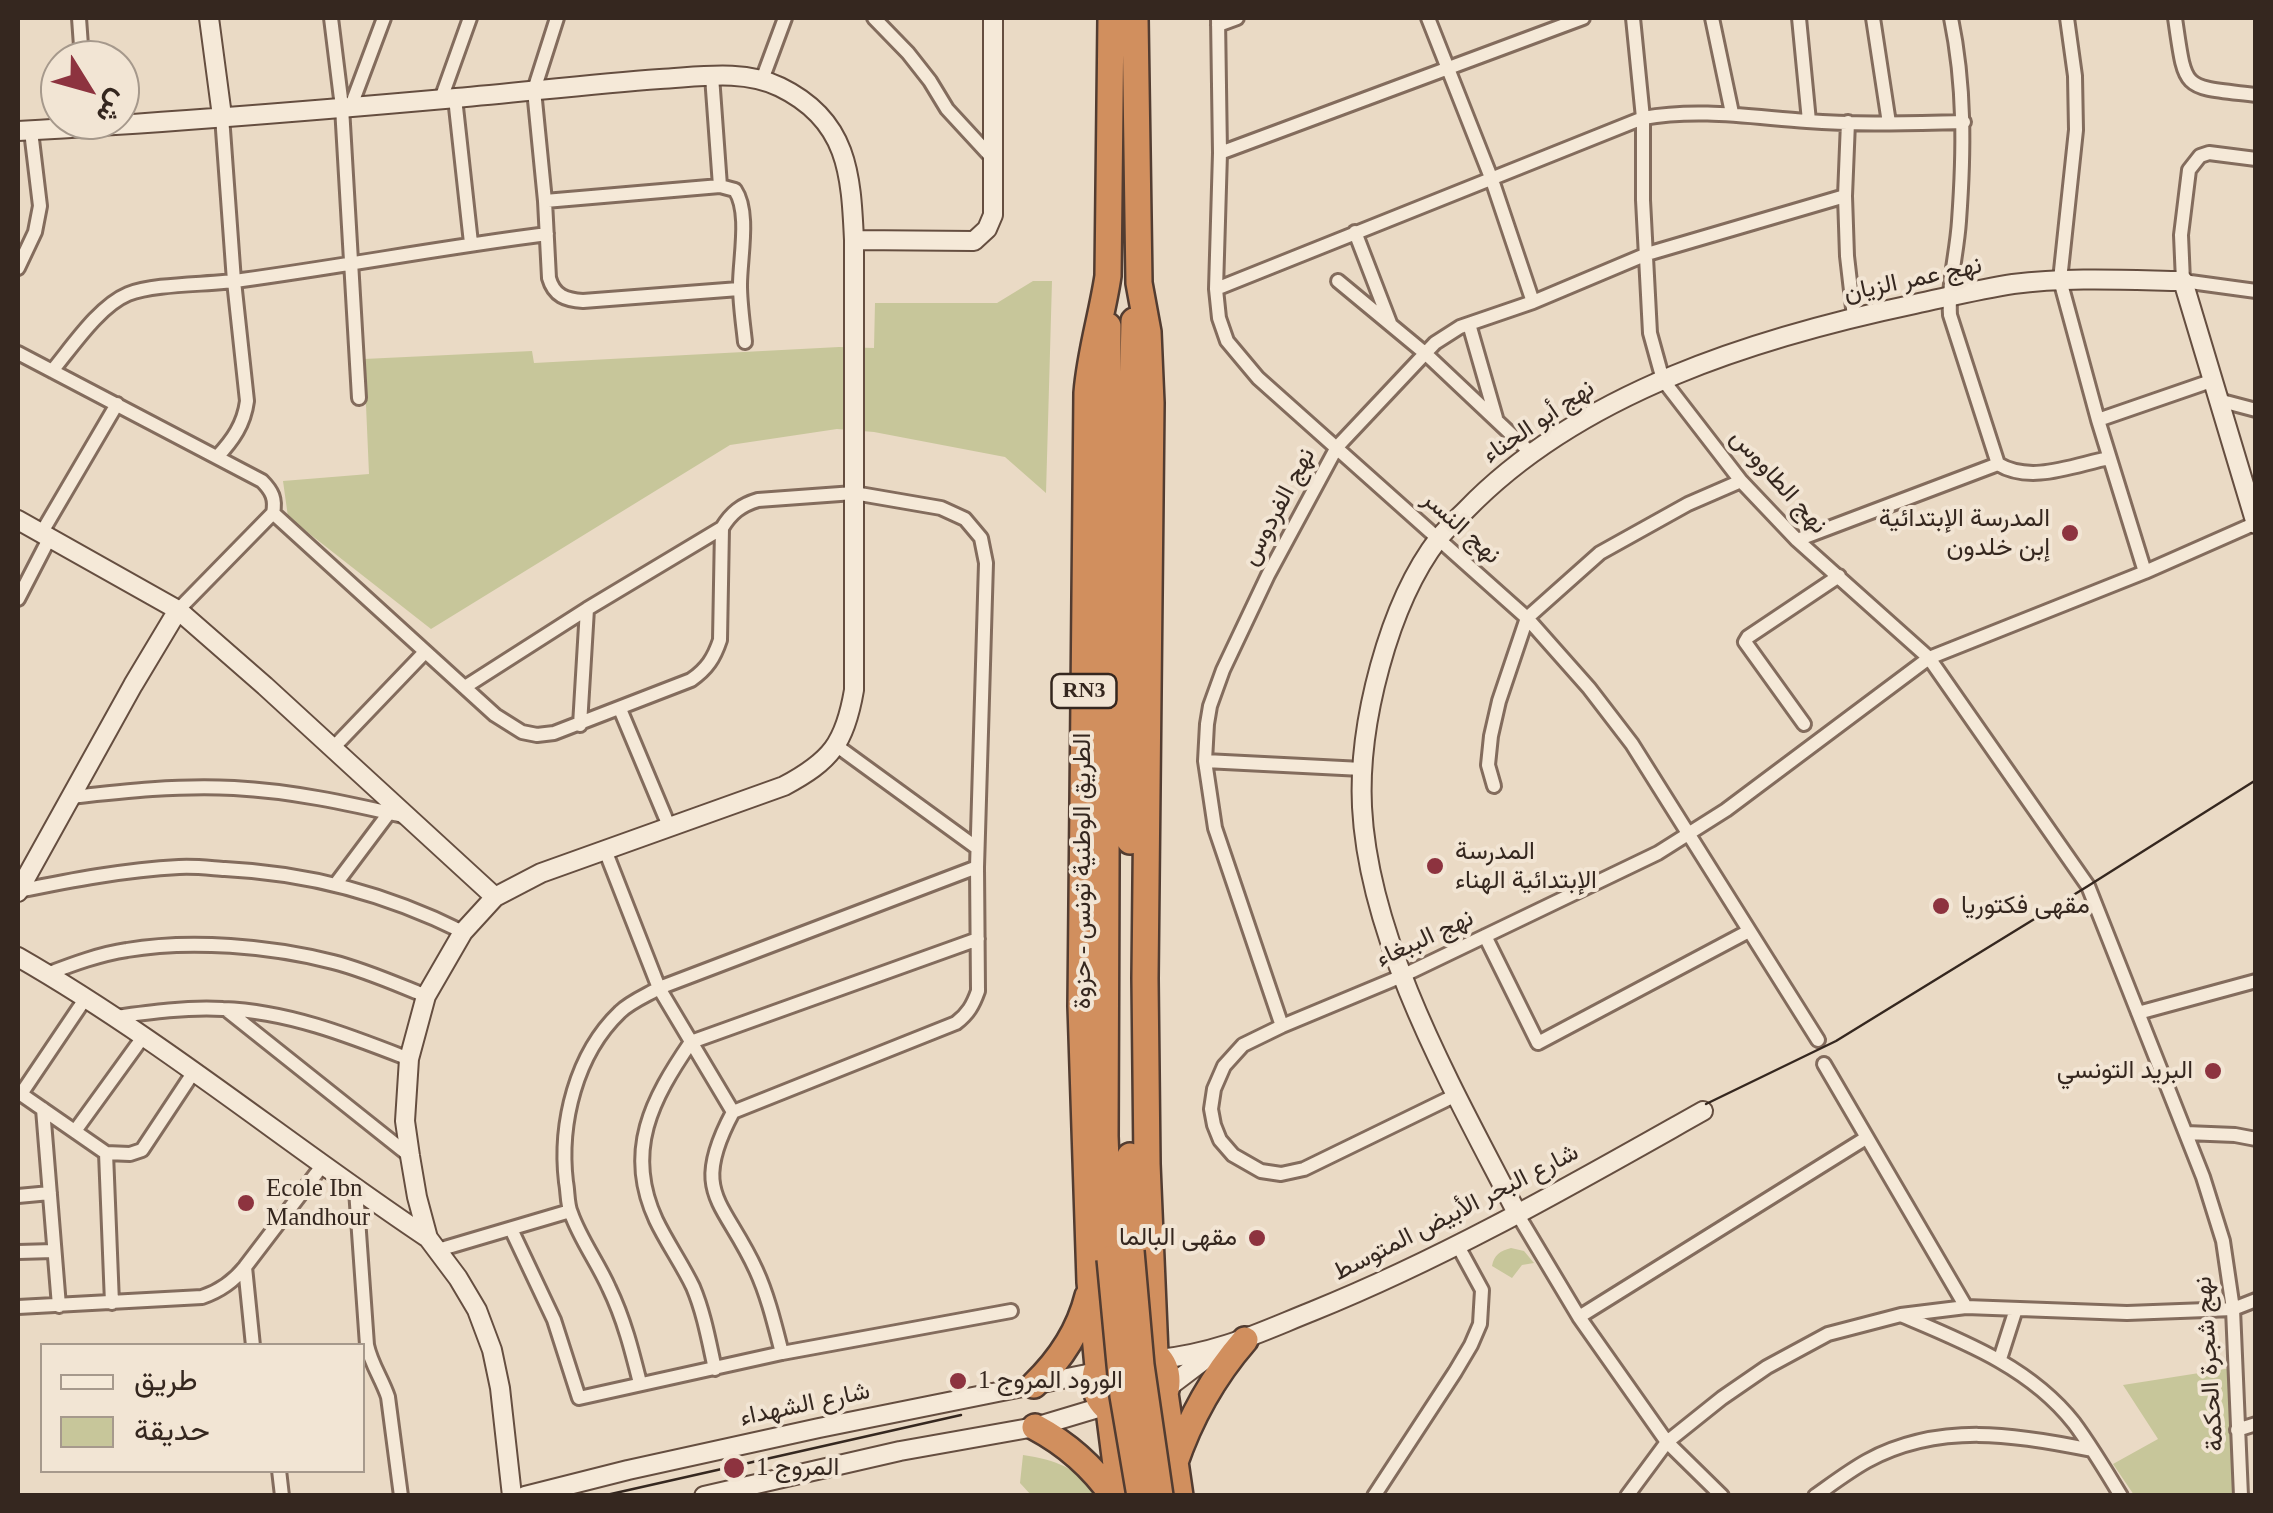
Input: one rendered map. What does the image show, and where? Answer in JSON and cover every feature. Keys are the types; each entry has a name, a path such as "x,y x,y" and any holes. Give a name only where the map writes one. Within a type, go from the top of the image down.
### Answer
{"highway":[{"name":"الطريق الوطنية تونس - حزوة","path":"1107,1408 1096,1390 1081,1006 1087,393 1092,346 1108,276 1111,18"},
{"name":"RN3","path":"1136,18 1139,283 1148,332 1152,403 1145,996 1147,1164 1158,1356 1166,1372 1180,1496"},
{"path":"1108,276 1105,1136 1120,1255 1160,1496"},
{"path":"1139,283 1132,342 1120,1255 1123,1396 1140,1496"},
{"path":"1034,1385 1049,1372 1072,1338 1090,1282"},
{"path":"1174,1465 1202,1398 1235,1343"},
{"path":"1098,1369 1103,1358 1119,1347 1138,1346 1158,1356"},
{"path":"1107,1408 1127,1417 1146,1414 1166,1390"},
{"name":"RN3","path":"1107,1408 1120,1496"},
{"path":"1035,1428 1080,1457 1112,1496"}],"street":[{"path":"209,18 222,116 247,401 239,428 217,457"},
{"path":"332,18 347,106 359,398"},
{"path":"347,106 381,18"},
{"path":"470,18 448,98 471,244"},
{"path":"556,18 534,90 548,278 552,287 566,299 601,300 740,289"},
{"path":"762,80 784,18"},
{"path":"874,18 908,53 947,109 994,160"},
{"path":"854,240 974,241 987,230 993,215 993,18"},
{"path":"1218,21 1237,18"},
{"path":"1428,18 1492,180 1533,302"},
{"path":"1220,153 1583,18"},
{"name":"نهج الطاووس","path":"1633,18 1643,118 1650,333 1663,380 1741,481 1797,540 1929,658 2092,894"},
{"path":"1712,18 1732,114"},
{"path":"1799,18 1809,122"},
{"path":"1874,18 1889,123"},
{"path":"1951,18 1964,122 1959,225 1948,297 1953,331 1998,464 2010,471 2036,474 2109,458"},
{"path":"2067,18 2076,130 2060,280 2145,572"},
{"path":"2175,18 2182,65 2192,84 2256,95"},
{"name":"نهج النسر","path":"1218,21 1216,289 1219,318 1228,341 1258,378 1527,618 1588,688 1632,744 1818,1040"},
{"path":"712,76 720,186"},
{"path":"140,121 737,76 780,87 806,103 835,138 852,185 854,690 847,726 836,746 819,764 784,786 540,873 495,897 463,932 426,996 409,1059 406,1121 417,1197 433,1244 477,1310 492,1350 512,1496"},
{"path":"1216,289 1643,118 1673,112 1809,122 1964,122"},
{"path":"1848,122 1844,196 1854,317"},
{"path":"18,268 35,232 40,206 24,131"},
{"path":"2255,524 2183,281 2181,236 2189,170 2200,156 2209,152 2256,158"},
{"path":"545,200 720,186 735,190 742,202 740,289 745,342"},
{"name":"نهج الفردوس","path":"1282,1026 1215,828 1205,761 1210,706 1268,575 1337,446 1445,335 1646,254 1844,196"},
{"path":"1355,232 1392,327"},
{"path":"52,370 91,324 125,295 547,234"},
{"name":"نهج عمر الزيان","path":"1663,380 1764,343 1854,317 1996,287 2060,280 2183,281"},
{"path":"1338,281 1426,354 1532,453"},
{"path":"2183,281 2256,291"},
{"path":"1469,324 1497,420"},
{"path":"18,353 262,480 274,496 273,513 178,610 18,892"},
{"name":"نهج أبو الحناء","path":"1518,1215 1456,1095 1402,976 1372,879 1362,810 1369,712 1383,654 1409,587 1439,538 1490,485 1532,453 1611,403 1663,380"},
{"path":"2098,420 2211,382"},
{"path":"2218,400 2256,410"},
{"path":"18,598 46,535 116,404"},
{"path":"1797,540 1998,464"},
{"path":"1494,786 1488,764 1491,736 1527,618 1600,553 1688,504 1741,481"},
{"path":"465,687 722,528 730,516 758,500 854,494 941,508 965,519 980,538 986,563 977,848 978,991 966,1016 946,1028 732,1112 713,1154 711,1178 716,1198 758,1273 782,1354"},
{"path":"273,513 495,715 522,732 537,735 580,725 692,680 704,671 720,640 722,528"},
{"path":"18,520 178,610 333,748 397,814 495,897"},
{"name":"نهج الببغاء","path":"1456,1095 1304,1169 1281,1174 1262,1170 1232,1155 1220,1140 1212,1108 1214,1088 1224,1066 1244,1046 1402,976 1658,852 1726,810 1929,658 2255,524"},
{"path":"1804,724 1745,642 1838,576"},
{"path":"580,725 587,609"},
{"path":"333,748 425,652"},
{"path":"620,709 669,826"},
{"path":"836,746 977,848"},
{"path":"1205,761 1362,769"},
{"path":"71,797 139,789 234,788 285,793 397,814"},
{"path":"335,885 397,814"},
{"path":"604,850 660,988 732,1112"},
{"path":"18,892 110,873 183,866 268,871 335,885 424,913 463,932"},
{"path":"640,1383 623,1321 570,1211 564,1164 572,1095 602,1034 622,1010 660,988 977,867"},
{"name":"نهج شجرة الحكمة","path":"2092,894 2203,1177 2223,1241 2233,1310 2241,1496"},
{"path":"1485,936 1538,1044 1749,932"},
{"path":"716,1369 694,1290 646,1195 644,1133 666,1080 692,1042 978,939"},
{"path":"47,974 128,950 180,945 233,948 334,962 426,996"},
{"path":"18,956 194,1073 433,1244 511,1229 570,1211"},
{"path":"2138,1013 2256,981"},
{"path":"84,999 19,1093 106,1153 142,1150 194,1073"},
{"path":"113,1017 224,1008 318,1026 409,1059"},
{"path":"224,1008 410,1156"},
{"path":"76,1131 142,1037"},
{"path":"1824,1064 1966,1307"},
{"path":"42,1109 59,1306"},
{"name":"شارع البحر الأبيض المتوسط","path":"1166,1390 1189,1370 1235,1343 1361,1292 1458,1246 1703,1112"},
{"path":"2186,1132 2256,1140"},
{"path":"1579,1317 1866,1138"},
{"path":"106,1153 112,1303"},
{"path":"18,1306 202,1297 224,1287 245,1268 322,1166"},
{"path":"356,1190 367,1345 388,1397 401,1496"},
{"path":"18,1196 50,1194"},
{"path":"1518,1215 1579,1317 1667,1442 1722,1496"},
{"path":"511,1229 554,1320 579,1398 782,1354 1011,1311"},
{"path":"1374,1496 1471,1346 1480,1324 1482,1290 1458,1246"},
{"path":"18,1252 54,1251"},
{"path":"245,1268 253,1343"},
{"path":"1626,1496 1667,1442 1722,1398 1828,1334 1901,1314 1966,1307 2126,1313 2233,1310 2256,1300"},
{"path":"2000,1359 2016,1309"},
{"path":"1901,1314 2000,1359 2052,1399 2073,1422 2121,1496"},
{"name":"شارع البحر الأبيض المتوسط","path":"1158,1356 1235,1343"},
{"name":"شارع الشهداء","path":"526,1496 628,1470 1098,1369"},
{"path":"704,1496 900,1451 1035,1428 1107,1408"},
{"path":"2236,1430 2256,1424"},
{"path":"1816,1496 1866,1461 1902,1446 1950,1436 1992,1433 2092,1450"}],"green space":[{"path":"1033,281 1052,281 1046,493 1005,457 874,432 837,429 730,445 431,629 288,517 283,481 369,474 364,359 532,351 534,363 874,348 875,303 997,303"},
{"path":"1511,1248 1524,1251 1534,1263 1522,1265 1512,1278 1492,1266 1498,1254"},
{"path":"2231,1368 2233,1495 2134,1495 2113,1464 2158,1439 2123,1385"},
{"path":"1023,1455 1065,1467 1098,1495 1031,1495 1020,1483"}],"tram line":[{"path":"1706,1104 1836,1041 2256,780"},
{"path":"602,1496 961,1415"}],"place":[{"name":"المدرسة الإبتدائية إبن خلدون","path":"2070,533"},
{"name":"المدرسة الإبتدائية الهناء","path":"1435,866"},
{"name":"مقهى فكتوريا","path":"1941,906"},
{"name":"البريد التونسي","path":"2213,1071"},
{"name":"Ecole Ibn Mandhour","path":"246,1203"},
{"name":"مقهى البالما","path":"1257,1238"},
{"name":"الورود المروج 1","path":"958,1381"},
{"name":"المروج 1","path":"734,1468"}]}
